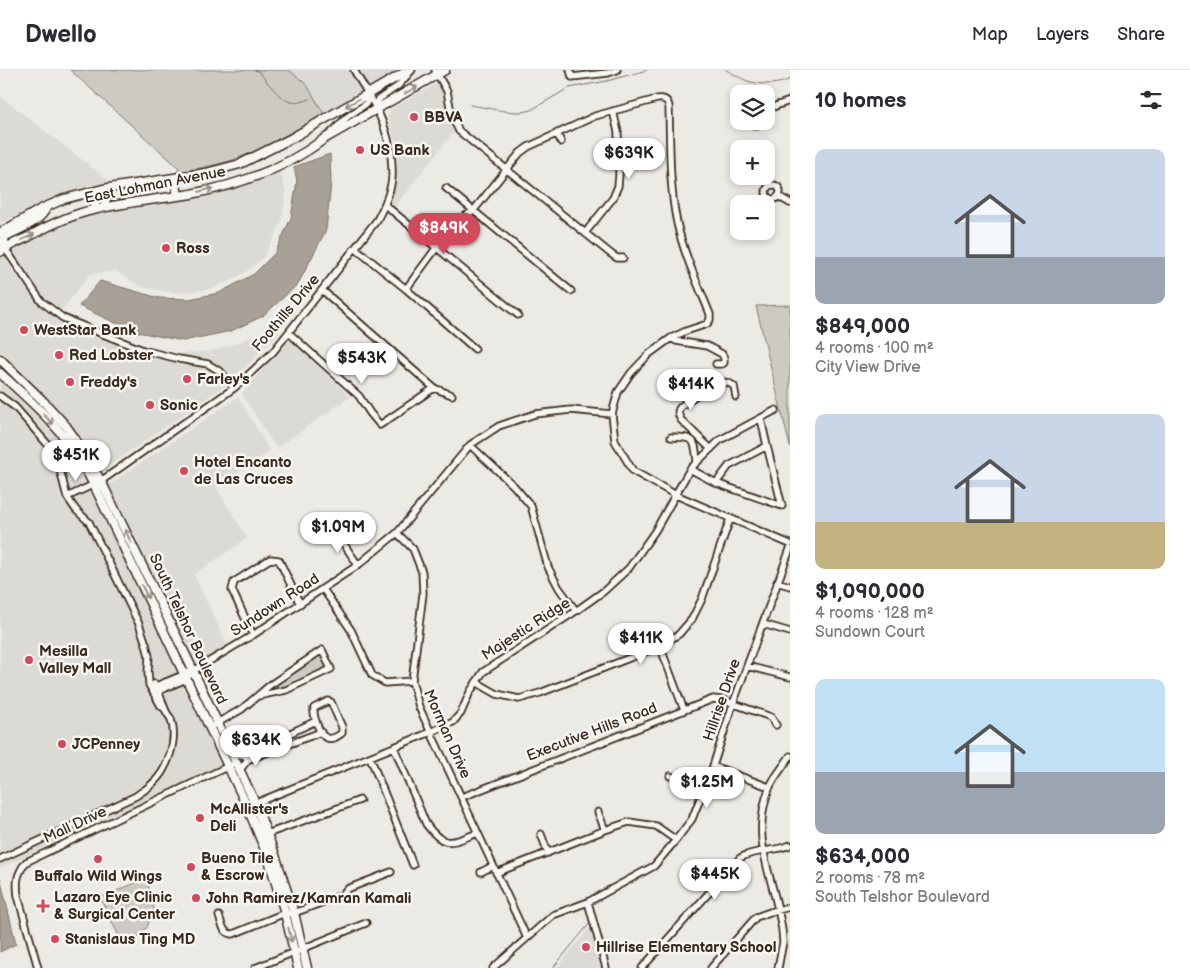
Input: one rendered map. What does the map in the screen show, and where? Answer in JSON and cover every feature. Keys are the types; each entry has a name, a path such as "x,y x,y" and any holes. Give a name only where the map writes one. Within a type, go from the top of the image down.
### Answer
{"main road":[{"name":"East Lohman Avenue","path":"0,233 41,209 64,200 103,189 206,173 240,164 292,138 411,70"},
{"name":"East Lohman Avenue","path":"2,250 51,224 72,216 106,207 193,193 246,180 271,170 290,161 439,71"},
{"path":"175,178 178,196"},
{"path":"103,189 106,207"},
{"path":"92,192 96,209"},
{"path":"2,250 6,236 35,220 44,213 47,206"},
{"name":"South Telshor Boulevard","path":"0,359 34,392 73,436 193,671 214,725 251,805 267,834 294,913 307,968"},
{"path":"0,373 5,374 27,393 34,392"},
{"name":"South Telshor Boulevard","path":"0,373 34,404 59,431 98,483 185,676 231,754 232,764 239,771 285,913 298,968"}],"street":[{"name":"Foothills Drive","path":"67,497 98,483 234,388 273,352 377,220 385,205 392,178 390,147 385,127 377,109 354,70"},
{"path":"377,109 379,98 398,86 411,70"},
{"path":"570,70 572,77 617,70"},
{"path":"439,71 447,91 452,117 458,129 612,256 623,258"},
{"path":"324,139 347,117 366,104 367,94"},
{"path":"406,289 460,220 474,210 520,153 528,147 591,118 664,99 669,104 671,182 675,214 684,249 710,314 710,321 671,338 649,354 631,373 618,392 612,414 615,441 633,470 676,495 790,544"},
{"path":"775,106 790,101"},
{"path":"585,233 613,198 618,186 618,132 613,111"},
{"path":"557,133 561,142"},
{"path":"446,188 571,291"},
{"path":"778,196 790,203"},
{"path":"385,205 518,315"},
{"path":"0,241 2,250 41,301 63,318 143,350 208,364 221,372 234,388"},
{"path":"355,248 475,349"},
{"path":"322,290 434,388 452,395"},
{"path":"289,333 359,396 380,425 434,388"},
{"path":"671,338 678,342 704,345 722,354 724,363 721,365 716,364"},
{"path":"711,449 681,420 678,415 679,409 682,405 718,383 728,383 734,386 736,397"},
{"path":"0,396 14,407 50,447 60,470 67,497 76,510 89,522 146,644 149,656 149,676 161,706 171,719 174,739 165,767 153,783 136,796 0,859"},
{"name":"Sundown Road","path":"155,690 185,676 253,635 358,565 397,533 470,445 499,426 535,414 571,410 612,414"},
{"name":"Majestic Ridge","path":"251,805 453,722 462,713 470,692 483,672 576,611 604,591 629,568 655,531 690,469 697,462 720,440 776,410"},
{"path":"690,469 716,483 782,506 761,418"},
{"path":"671,437 686,437 694,442 697,462"},
{"path":"470,445 514,486 531,506 548,567 559,588 576,611"},
{"path":"716,483 729,466 767,446"},
{"path":"476,682 497,694 519,699 540,693 660,646 679,634 692,619 702,598 730,519"},
{"path":"335,531 358,565"},
{"name":"Morman Drive","path":"397,533 413,549 422,572 423,594 412,682 419,707 527,938"},
{"name":"Hillrise Drive","path":"493,968 553,915 588,902 654,866 692,819 713,766 733,704 790,549"},
{"path":"253,635 232,590 234,582 270,559 279,560 300,604"},
{"path":"777,582 790,586"},
{"path":"323,588 351,630 372,675 385,683 412,682"},
{"path":"763,624 790,632"},
{"path":"660,646 684,710"},
{"path":"214,725 242,709 270,685 322,650 331,668 286,690 258,696"},
{"path":"747,666 790,678"},
{"path":"149,676 168,684 163,700 165,709"},
{"path":"155,690 163,700"},
{"name":"Executive Hills Road","path":"462,797 713,700 723,700 771,717 776,725"},
{"path":"328,701 331,702 342,727 342,733 334,738 326,738 322,735 316,721 314,708 328,701"},
{"path":"245,757 316,721"},
{"path":"231,754 245,757 321,732"},
{"path":"394,747 426,824 432,831 447,842 478,833"},
{"path":"778,968 783,938 781,922 763,851 761,819 769,787 790,756"},
{"path":"239,771 244,766 245,757"},
{"path":"370,757 413,865"},
{"name":"Mall Drive","path":"38,968 16,885 19,871 26,862 232,764"},
{"path":"713,766 769,787"},
{"path":"670,776 704,789"},
{"path":"267,834 360,800"},
{"path":"598,812 605,830"},
{"path":"496,874 629,822 656,826 676,840"},
{"path":"77,823 83,835"},
{"path":"541,834 548,853"},
{"path":"642,968 737,860 745,855 790,845"},
{"path":"481,872 493,866"},
{"path":"219,916 225,932 233,934 285,913 294,913 342,895 347,889 391,872"},
{"path":"588,902 606,968"},
{"path":"711,968 756,917 790,907"},
{"path":"255,968 366,923"}],"shaded area":[{"path":"70,70 289,70 307,85 324,114 252,153 217,164 177,172 179,168"},
{"path":"289,70 402,70 324,114 303,83"},
{"path":"438,83 444,94 447,120 454,132 394,207 389,204 397,164 395,141 388,116 391,109"},
{"path":"0,96 113,184 95,186 62,195 0,224"},
{"path":"330,154 331,183 326,230 298,284 263,316 231,331 183,341 133,331 79,306 100,281 159,298 189,299 219,293 254,274 275,253 291,218 297,181 294,167"},
{"path":"280,170 286,194 282,219 263,258 246,272 226,283 206,290 181,293 162,291 140,286 116,271 90,274 61,311 40,293 9,250 57,225 97,212 193,197 256,180"},
{"path":"2,255 39,304 57,318 143,353 206,368 219,375 227,384 101,471 76,433 46,398 0,353 0,257"},
{"path":"790,305 790,447 756,306"},
{"path":"270,328 277,335 233,379 219,366 209,361 175,354 211,351 240,342"},
{"path":"286,341 293,341 350,397 276,448 242,394"},
{"path":"0,380 22,398 54,433 59,431 79,456 223,764 0,868"},
{"path":"238,397 270,451 216,487 247,538 194,575 228,647 195,666 109,485"},
{"path":"321,655 328,668 282,689 272,691 270,687"},
{"path":"0,877 16,944 0,952"},
{"path":"145,879 154,901 153,913 147,927 137,938 124,946 100,898"},
{"name":"Hillrise Elementary School","path":"592,925 603,968 557,968"}],"waterway":[{"path":"255,70 287,100 296,103 310,99"},
{"path":"470,105 509,112 525,112 569,88 607,81 647,70"},
{"path":"726,70 745,80 756,83 776,83 790,79"},
{"path":"553,968 590,923"}],"place":[{"name":"BBVA","path":"414,117"},
{"name":"US Bank","path":"360,150"},
{"name":"Ross","path":"166,248"},
{"name":"WestStar Bank","path":"24,330"},
{"name":"Red Lobster","path":"59,355"},
{"name":"Farley's","path":"187,379"},
{"name":"Freddy's","path":"70,382"},
{"name":"Sonic","path":"150,405"},
{"name":"Hotel Encanto de Las Cruces","path":"184,471"},
{"name":"Mesilla Valley Mall","path":"29,660"},
{"name":"JCPenney","path":"62,744"},
{"name":"McAllister's Deli","path":"200,818"},
{"name":"Buffalo Wild Wings","path":"98,859"},
{"name":"Bueno Tile & Escrow","path":"191,867"},
{"name":"John Ramirez/Kamran Kamali","path":"196,898"},
{"name":"Lazaro Eye Clinic & Surgical Center","path":"43,906"},
{"name":"Stanislaus Ting MD","path":"55,939"},
{"name":"Hillrise Elementary School","path":"586,947"}]}
